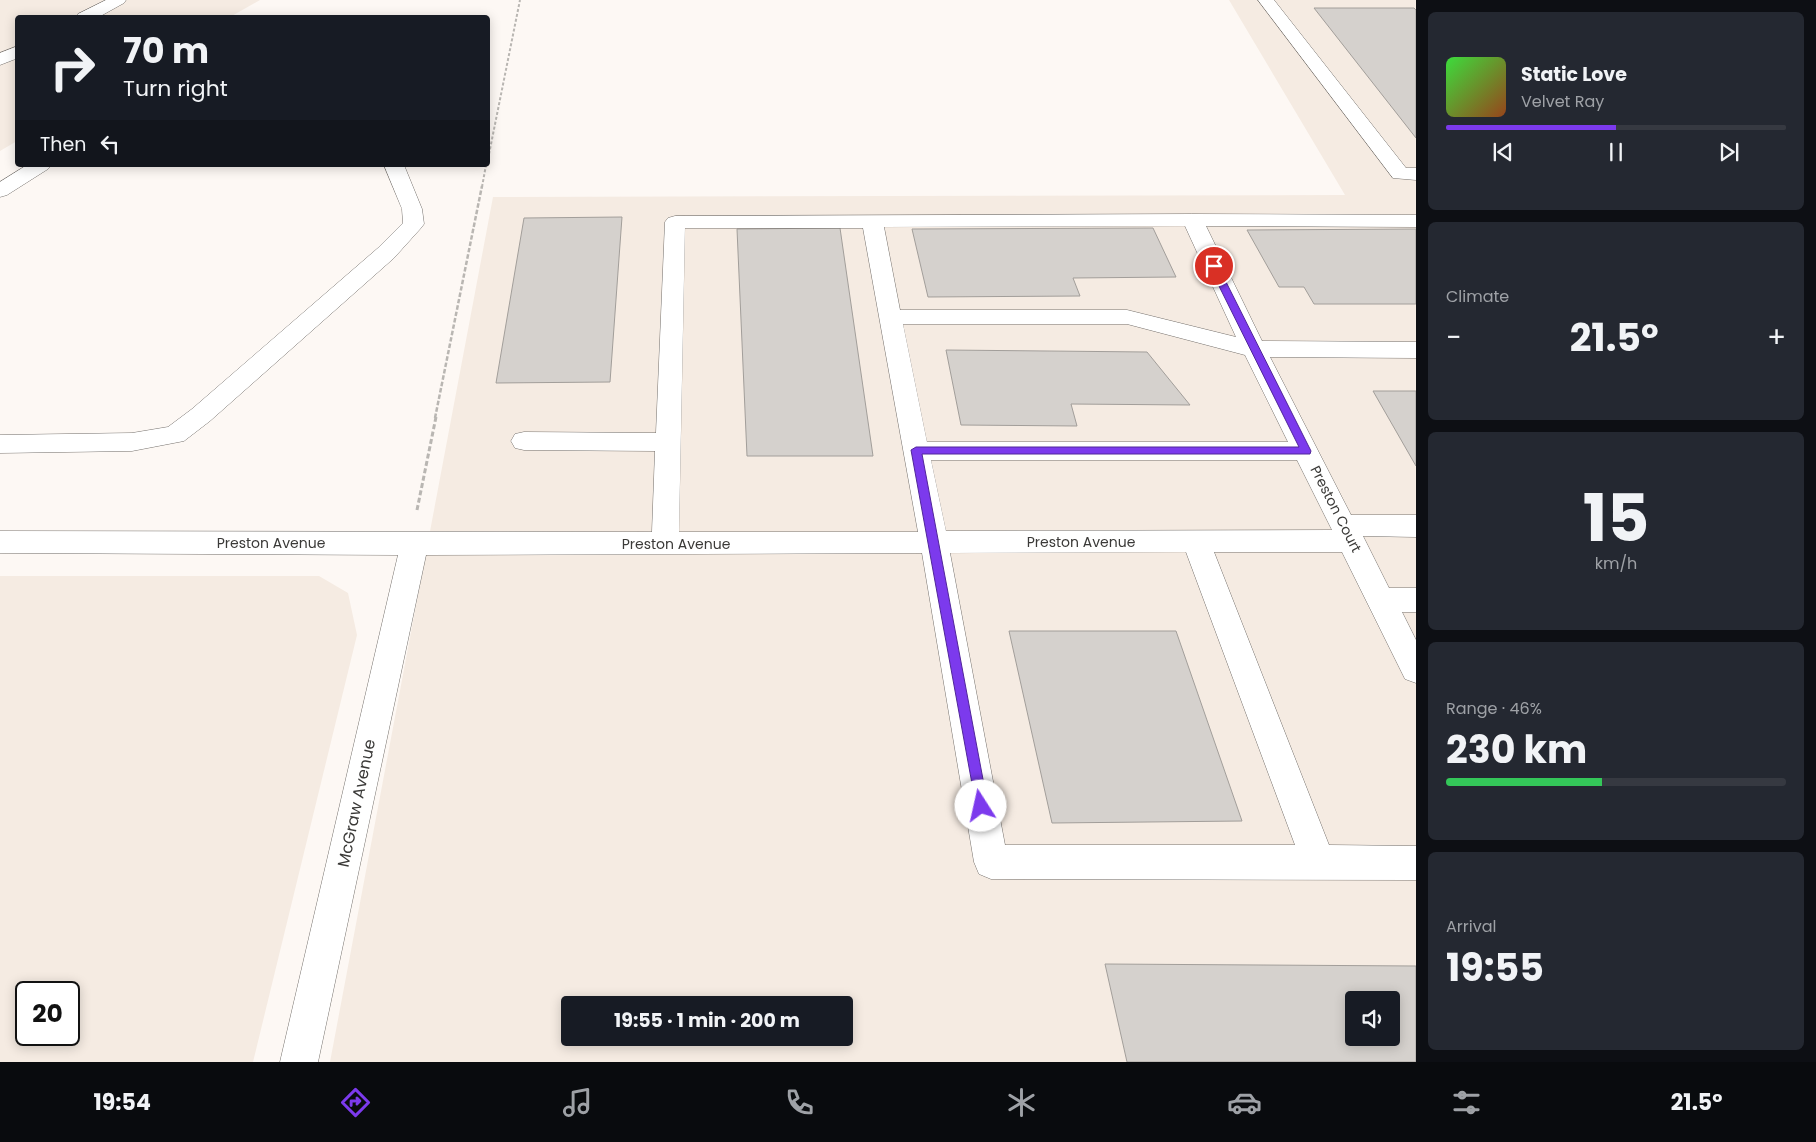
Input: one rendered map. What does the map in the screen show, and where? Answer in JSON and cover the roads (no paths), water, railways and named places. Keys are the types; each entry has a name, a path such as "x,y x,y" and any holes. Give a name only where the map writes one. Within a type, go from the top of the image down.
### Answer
{"street":[{"path":"90,15 118,0"},
{"path":"1266,0 1400,174 1416,174"},
{"path":"0,60 15,52"},
{"path":"0,192 38,167"},
{"path":"0,444 132,442 175,435 201,415 364,272 414,224 412,209 395,167"},
{"name":"Preston Court","path":"1192,220 1254,349 1416,670"},
{"path":"872,221 934,543 991,862 1416,863"},
{"path":"666,544 675,222 1416,221"},
{"path":"890,316 1127,316 1254,349 1416,350"},
{"path":"524,441 669,442"},
{"path":"916,450 1306,451"},
{"name":"Preston Avenue","path":"0,542 666,544 1196,542 1348,533 1416,526"},
{"path":"1196,542 1318,862"},
{"name":"McGraw Avenue","path":"299,1062 414,544"},
{"path":"1380,600 1416,600"}]}
